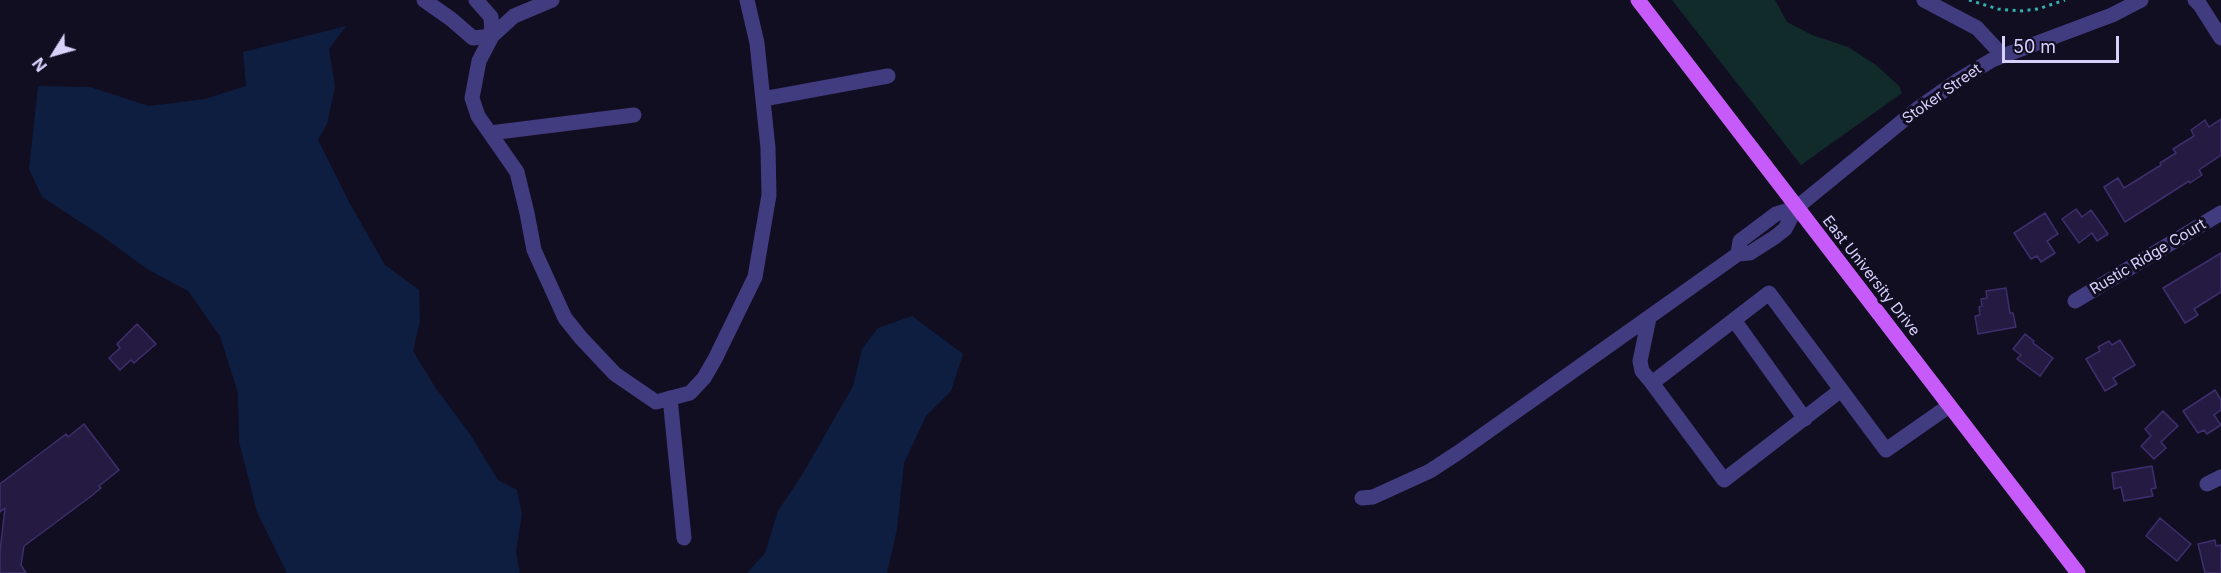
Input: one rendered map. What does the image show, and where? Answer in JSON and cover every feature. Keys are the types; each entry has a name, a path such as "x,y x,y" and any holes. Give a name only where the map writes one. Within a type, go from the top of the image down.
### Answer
{"main road":[{"name":"East University Drive","path":"1638,0 2078,573"}],"street":[{"path":"424,0 451,19 472,38 492,36"},
{"path":"476,0 491,17 492,36"},
{"path":"552,0 514,16 492,36 479,62 472,98 478,116 517,172 534,250 565,318 615,374 656,402 690,393 704,378 755,277 769,195 768,148 757,44 747,0"},
{"path":"1924,0 1977,28 2002,56"},
{"name":"Stoker Street","path":"1362,498 1372,497 1430,471 1738,254 1750,254 1785,229 1796,208 1916,110 1960,79 2002,56 2112,15 2141,0"},
{"path":"2195,0 2221,38"},
{"path":"763,99 888,76"},
{"path":"490,133 634,115"},
{"name":"Rustic Ridge Court","path":"2075,301 2221,213"},
{"path":"1652,383 1769,293 1886,450 1949,406"},
{"path":"1650,318 1640,361 1642,371 1724,480 1841,390"},
{"path":"1734,320 1805,419"},
{"path":"670,398 684,538"}],"path":[{"path":"1969,0 1998,9 2020,11 2038,9 2065,0"}],"green space":[{"path":"1672,0 1775,0 1787,22 1812,35 1848,47 1876,65 1899,86 1902,93 1801,165"}],"water":[{"path":"346,26 329,49 335,87 327,124 318,140 349,202 385,265 419,290 420,321 413,351 435,387 470,434 498,480 517,490 522,514 516,551 520,573 287,573 257,512 239,442 238,393 220,336 188,291 147,269 42,197 29,169 38,86 90,87 149,106 205,99 246,86 243,52"},
{"path":"912,316 963,354 951,391 926,416 904,463 897,529 887,573 747,573 765,553 778,511 802,475 853,386 862,349 878,328"}],"building":[{"path":"2221,119 2221,155 2199,170 2202,175 2125,222 2104,187 2118,178 2124,188 2176,153 2173,149 2194,136 2191,130 2205,120 2209,127"},
{"path":"2076,209 2082,217 2091,210 2108,234 2097,241 2092,233 2079,243 2062,219"},
{"path":"2045,213 2058,234 2047,241 2055,253 2041,262 2037,256 2031,259 2014,233"},
{"path":"2221,253 2221,292 2194,309 2198,315 2185,323 2163,288"},
{"path":"2006,288 2010,313 2013,313 2016,327 1978,334 1975,316 1980,315 1981,299 1987,298 1986,291"},
{"path":"137,324 156,344 134,363 131,360 120,370 109,358 120,348 117,344"},
{"path":"2025,334 2053,358 2040,376 2017,359 2021,355 2013,349"},
{"path":"2120,340 2135,365 2113,378 2117,384 2105,391 2086,359 2100,351 2098,347 2109,341 2112,345"},
{"path":"2215,390 2221,400 2221,410 2214,415 2221,425 2207,434 2204,430 2198,433 2183,411"},
{"path":"2163,411 2178,426 2161,442 2166,448 2154,459 2141,446 2151,436 2145,429"},
{"path":"84,424 119,470 99,486 101,488 90,497 24,546 21,565 26,573 0,573 5,508 0,512 0,484 66,434 68,437"},
{"path":"2152,466 2156,488 2151,489 2153,496 2124,501 2121,487 2114,489 2112,473"},
{"path":"2160,518 2191,544 2177,561 2146,536"},
{"path":"2215,540 2216,546 2221,545 2221,573 2205,573 2198,544"}]}
